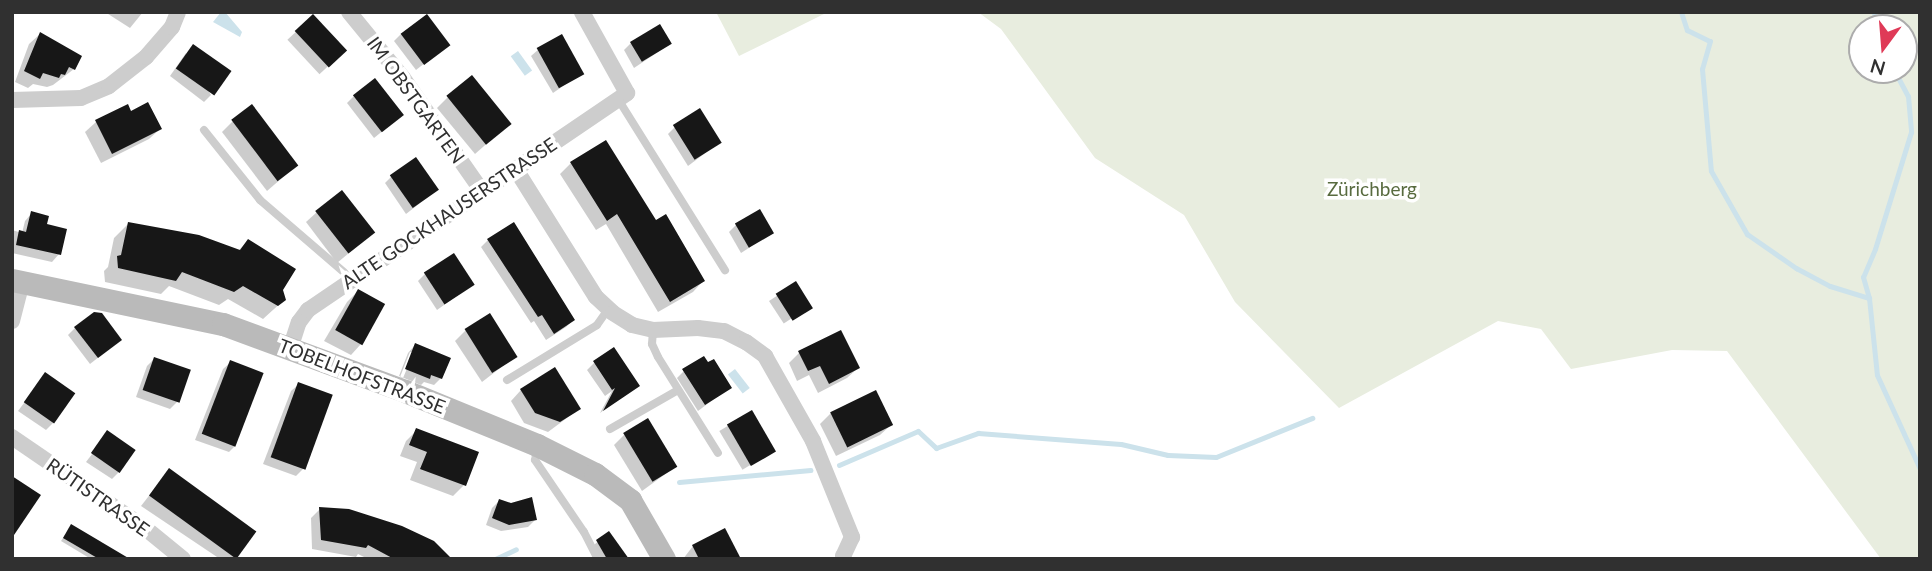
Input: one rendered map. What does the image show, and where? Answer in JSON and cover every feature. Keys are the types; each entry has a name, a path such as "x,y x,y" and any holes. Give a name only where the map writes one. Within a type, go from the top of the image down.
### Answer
{"main road":[{"name":"TOBELHOFSTRASSE","path":"17,281 223,324 405,391 537,445 595,474 630,500 664,559"}],"street":[{"path":"12,100 81,98 109,86 146,57 172,27 178,12"},
{"name":"IM OBSTGARTEN","path":"349,12 403,78 481,190"},
{"path":"582,12 623,96"},
{"name":"ALTE GOCKHAUSERSTRASSE","path":"290,349 299,321 308,310 623,96"},
{"path":"515,168 596,297 608,309 632,324 653,330 698,328 724,331 765,356 781,380 813,441 852,537 844,559"},
{"path":"12,321 17,281"},
{"name":"RÜTISTRASSE","path":"12,437 145,528 183,559"}],"lane":[{"path":"623,96 725,270"},
{"path":"204,130 260,200 352,279"},
{"path":"507,380 597,324 608,309"},
{"path":"653,330 652,344 718,453"},
{"path":"610,429 678,390"},
{"path":"537,445 535,460 584,531 598,559"}],"green space":[{"path":"716,12 828,12 739,56"},
{"name":"Zürichberg","path":"978,12 1920,12 1920,559 1881,559 1727,351 1672,350 1571,369 1541,329 1498,321 1339,408 1235,302 1184,215 1095,158 1001,29"}],"water":[{"path":"221,12 225,12 242,32 240,37 213,22"},
{"path":"518,51 532,70 525,76 511,56"},
{"path":"735,369 750,388 743,393 728,375"}],"building":[{"path":"313,14 347,51 329,68 295,31"},
{"path":"427,14 450,45 424,65 401,34"},
{"path":"660,24 672,44 642,62 630,42"},
{"path":"40,32 82,56 75,70 69,67 65,75 61,74 59,78 43,73 40,79 24,71"},
{"path":"562,34 584,74 559,88 537,48"},
{"path":"193,44 232,71 214,96 176,69"},
{"path":"472,75 512,124 486,145 446,96"},
{"path":"375,78 404,115 382,132 353,95"},
{"path":"148,102 162,129 112,154 95,120 128,104 131,111"},
{"path":"252,104 298,165 278,181 231,120"},
{"path":"700,108 722,143 695,160 673,125"},
{"path":"606,140 656,220 666,214 705,281 670,302 617,214 607,221 570,162"},
{"path":"416,157 439,190 413,208 390,175"},
{"path":"342,190 375,233 348,253 315,211"},
{"path":"760,209 774,233 749,248 735,224"},
{"path":"31,211 49,216 47,224 67,229 61,255 16,245 19,230 26,232"},
{"path":"128,222 199,235 240,250 248,239 296,269 283,290 286,300 278,306 243,286 234,292 182,272 176,281 118,268 117,256 121,255"},
{"path":"514,222 575,320 554,334 542,315 538,317 487,239"},
{"path":"454,253 475,285 445,304 424,273"},
{"path":"796,281 813,308 793,321 776,294"},
{"path":"358,289 385,304 362,345 335,330"},
{"path":"94,312 102,313 122,340 98,358 74,327"},
{"path":"490,313 518,357 492,373 465,329"},
{"path":"841,330 860,368 829,384 820,366 808,371 798,351"},
{"path":"415,343 451,358 442,379 431,375 430,379 405,369"},
{"path":"614,347 640,386 603,411 615,388 612,390 593,361"},
{"path":"704,356 708,362 714,359 732,388 705,405 682,369"},
{"path":"154,357 191,370 179,403 143,390"},
{"path":"230,360 264,373 235,447 202,434"},
{"path":"555,367 581,409 560,422 535,413 520,389"},
{"path":"45,372 75,393 54,424 24,402"},
{"path":"298,382 333,395 305,470 271,457"},
{"path":"876,390 893,425 847,447 830,412"},
{"path":"752,410 776,452 751,466 727,425"},
{"path":"648,418 677,467 652,482 623,433"},
{"path":"416,428 479,452 466,486 420,469 427,452 409,445"},
{"path":"107,430 136,450 120,473 91,453"},
{"path":"169,468 256,531 236,559 149,496"},
{"path":"12,476 41,495 12,538"},
{"path":"532,497 537,520 509,525 492,518 499,499 511,503"},
{"path":"319,507 349,509 402,526 434,541 452,559 394,559 368,545 366,548 321,540"},
{"path":"71,524 130,559 99,559 63,538"},
{"path":"725,528 741,559 699,559 692,545"},
{"path":"609,531 629,559 607,559 596,540"}],"waterway":[{"path":"1681,12 1687,30 1710,41 1702,69 1711,171 1747,234 1796,268 1830,286 1869,298"},
{"path":"1902,84 1908,96 1911,132 1875,249 1863,277 1869,298 1877,375 1920,469"},
{"path":"839,465 918,431 936,448 978,433 1121,444 1168,455 1216,457 1312,418"},
{"path":"679,482 810,470"},
{"path":"495,559 516,549"}]}
